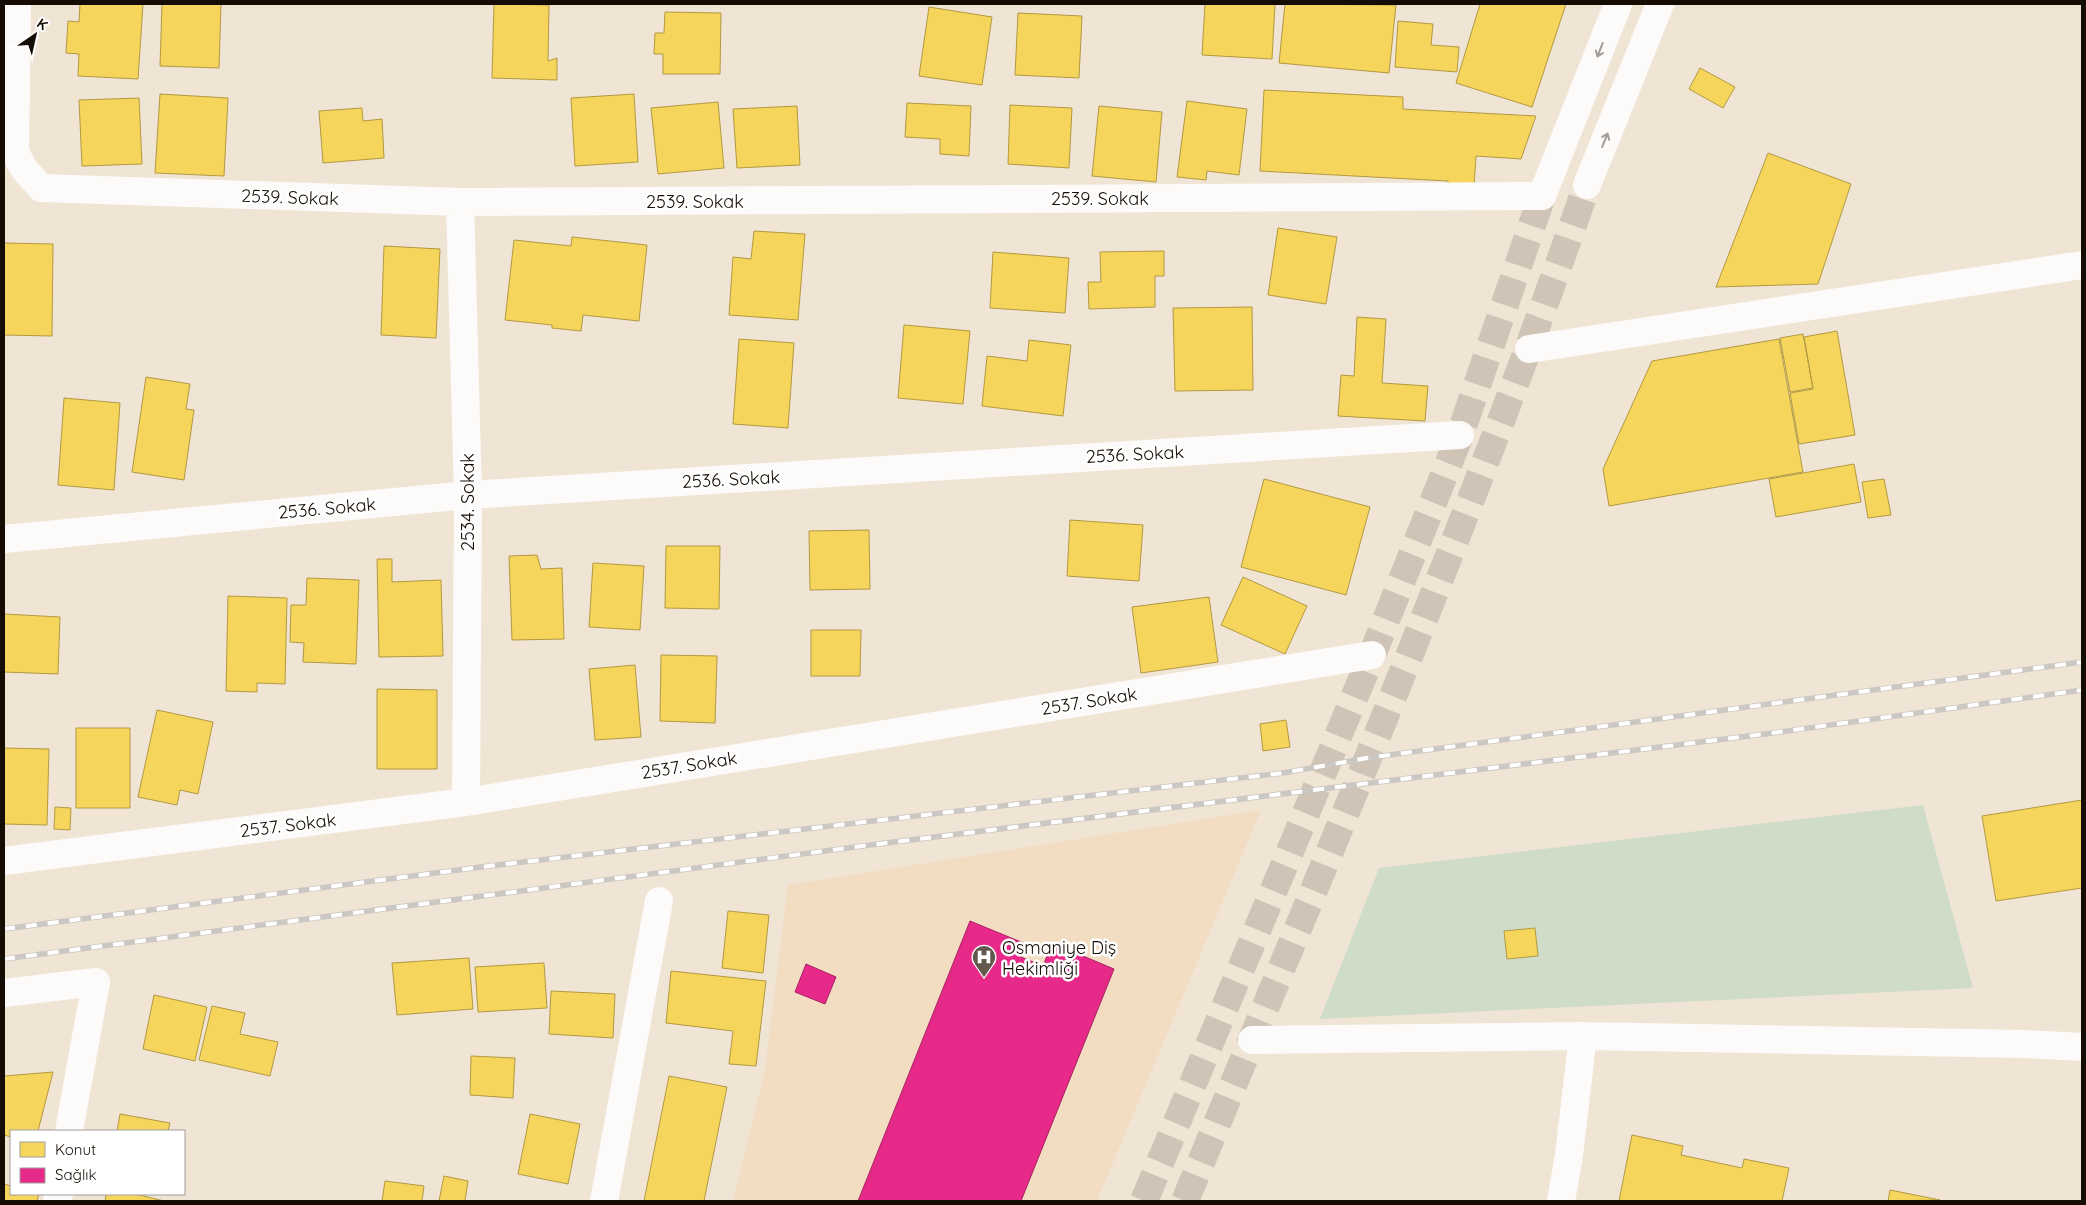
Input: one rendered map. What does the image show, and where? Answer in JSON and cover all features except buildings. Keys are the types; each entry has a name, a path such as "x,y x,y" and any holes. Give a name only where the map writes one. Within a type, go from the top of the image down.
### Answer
{"street":[{"name":"2539. Sokak","path":"16,4 15,152 24,169 41,188 460,202 1542,196 1618,4"},
{"path":"1587,185 1660,4"},
{"name":"2534. Sokak","path":"460,202 468,495 466,802"},
{"path":"1529,349 2082,265"},
{"name":"2536. Sokak","path":"4,539 468,495 1460,435"},
{"name":"2537. Sokak","path":"4,862 466,802 1372,655"},
{"path":"604,1201 659,901"},
{"path":"4,993 96,982 70,1130"},
{"path":"1252,1040 1583,1036 2016,1044 2082,1047"},
{"path":"1561,1201 1569,1156 1583,1036"}],"shaded area":[{"name":"Osmaniye Diş Hekimliği","path":"1261,810 1097,1201 733,1201 765,1070 788,885"}],"green space":[{"path":"1923,805 1973,988 1320,1019 1379,868"}],"tunnel":[{"path":"1185,1201 1342,823 1444,569 1541,314 1587,185"},
{"path":"1144,1201 1372,655 1460,435 1542,196"}],"railway":[{"path":"4,929 489,866 1283,773 1367,758 2082,662"},
{"path":"4,959 870,845 1765,734 2082,690"}],"place":[{"name":"Osmaniye Diş Hekimliği","path":"984,978"}]}
